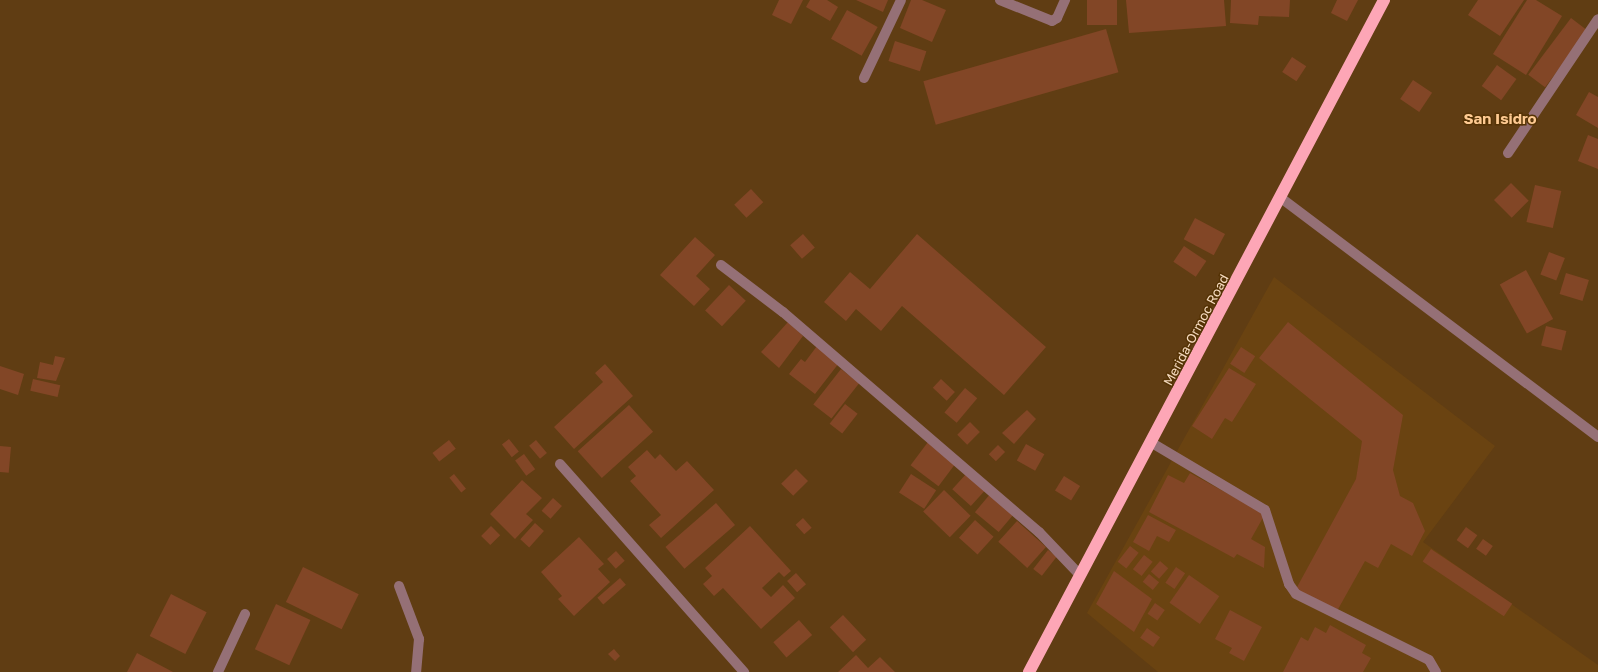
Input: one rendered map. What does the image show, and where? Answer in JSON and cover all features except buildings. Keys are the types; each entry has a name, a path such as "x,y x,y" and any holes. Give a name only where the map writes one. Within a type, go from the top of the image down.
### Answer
{"highway":[{"name":"Merida-Ormoc Road","path":"1030,672 1080,575 1152,443 1384,0"}],"street":[{"path":"864,78 901,0"},
{"path":"1000,0 1052,21 1057,18 1065,0"},
{"path":"1508,153 1598,19"},
{"path":"1281,198 1598,437"},
{"path":"721,265 783,312 1027,522 1080,575"},
{"path":"1152,443 1265,510 1290,584 1296,594 1429,660 1436,672"},
{"path":"560,464 744,672"},
{"path":"399,586 419,639 416,672"},
{"path":"218,672 245,614"}],"shaded area":[{"path":"1274,277 1495,446 1423,542 1598,665 1598,672 1158,672 1087,613"}],"district":[{"name":"San Isidro","path":"1500,119"}]}
